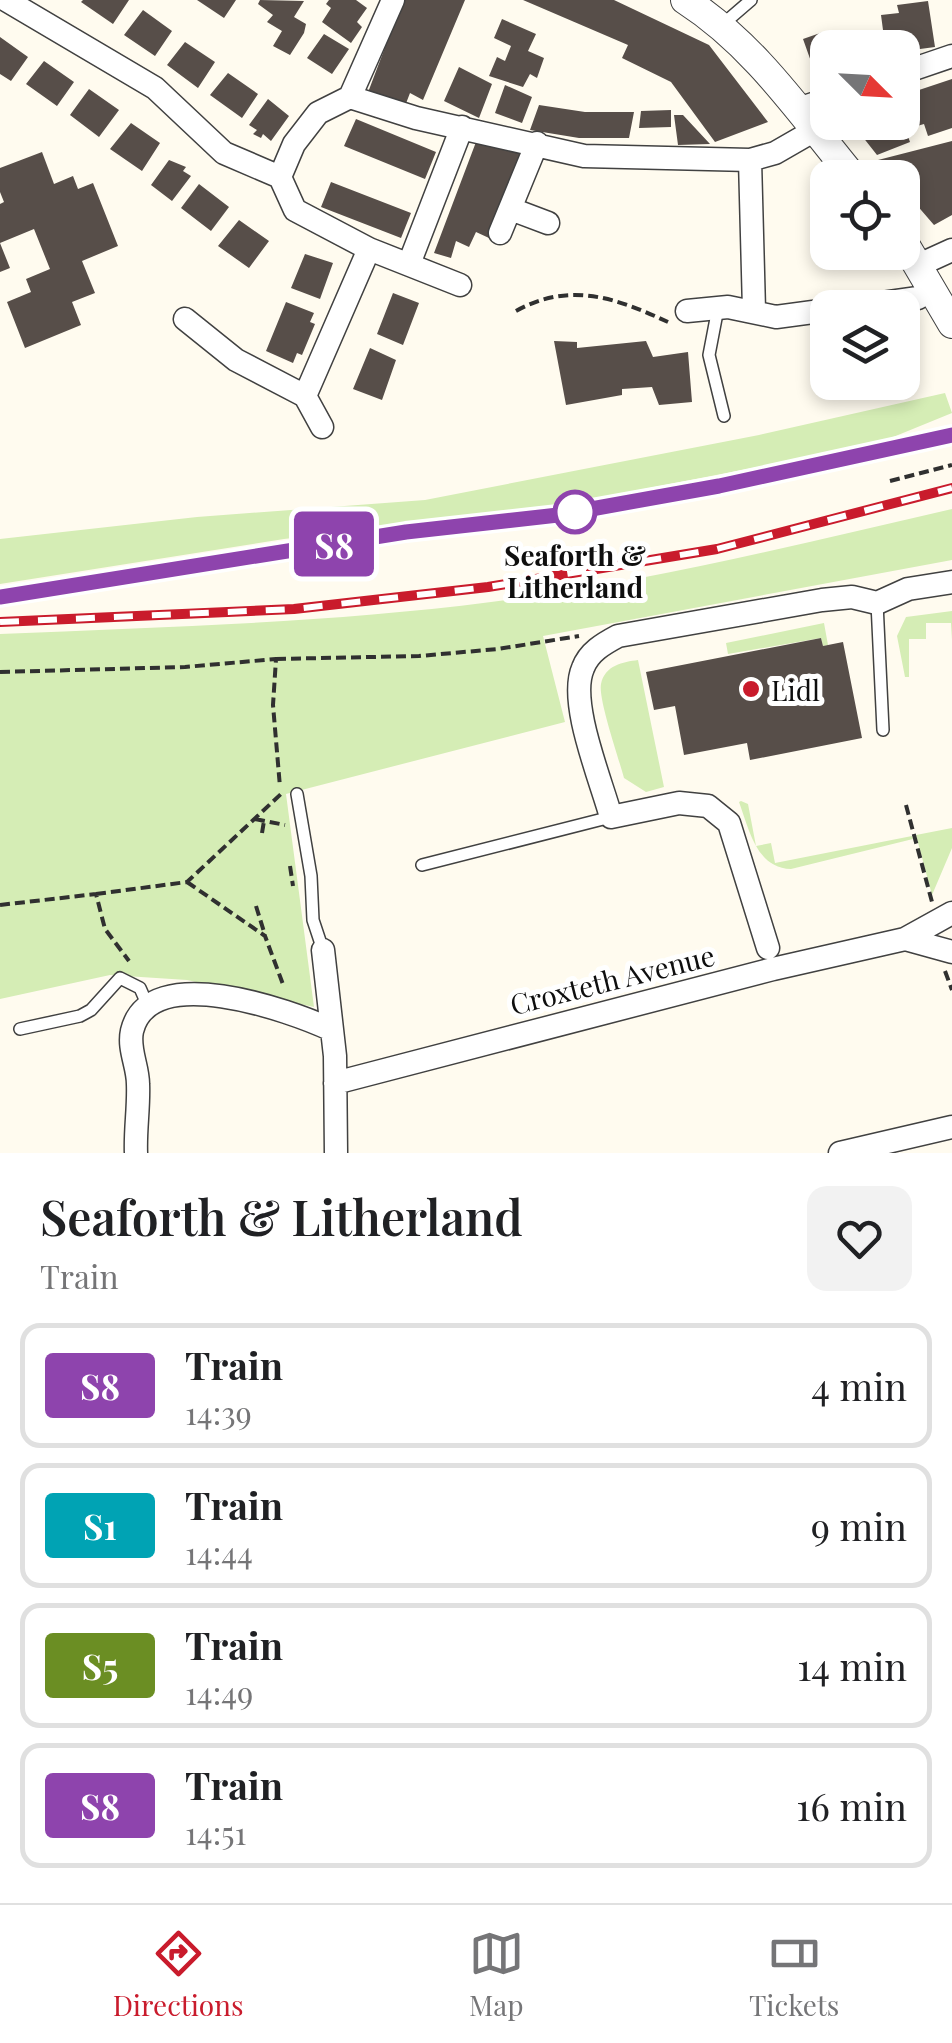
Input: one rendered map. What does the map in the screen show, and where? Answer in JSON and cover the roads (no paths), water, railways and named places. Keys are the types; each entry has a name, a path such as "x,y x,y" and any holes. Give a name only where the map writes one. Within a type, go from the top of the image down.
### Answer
{"street":[{"path":"6,0 155,88 224,153 280,178 295,210 369,249 460,285"},
{"path":"280,178 294,144 318,113 350,97 393,0"},
{"path":"685,0 722,25 753,56 839,160"},
{"path":"920,67 952,56"},
{"path":"350,97 416,118 584,156 750,160 775,153 810,117"},
{"path":"409,264 462,127"},
{"path":"500,233 538,143"},
{"path":"750,160 754,310"},
{"path":"510,209 548,223"},
{"path":"305,396 369,249"},
{"path":"920,292 925,277 952,250"},
{"path":"920,269 952,324"},
{"path":"687,310 716,316 754,310 776,317 810,312"},
{"path":"177,315 236,360 305,396 322,427"},
{"path":"768,948 728,823 708,806 678,802 611,817 578,692 583,666 597,647 618,636 822,600 852,597 877,604 908,589 952,582"},
{"name":"Croxteth Avenue","path":"335,1082 905,939 944,911"},
{"name":"Croxteth Avenue","path":"905,939 952,952"},
{"path":"323,950 332,1030 336,1153"},
{"path":"136,1153 138,1082 132,1032 147,1004 166,995 202,995 294,1012 332,1030"},
{"path":"840,1153 952,1128"}],"lane":[{"path":"722,25 751,0"},
{"path":"716,316 710,355 724,416"},
{"path":"877,604 882,730"},
{"path":"297,794 311,876 313,920 323,950"},
{"path":"422,865 611,817"},
{"path":"20,1029 80,1016 91,1010 120,978 140,988 147,1004"}],"railway":[{"path":"0,597 406,532 558,515 719,486 952,435"},
{"path":"0,622 294,609 488,587 717,549 952,488"}],"train":[{"name":"S8","path":"0,597 406,532 558,515 719,486 952,435"}],"place":[{"name":"Seaforth & Litherland","path":"575,512"},
{"name":"Lidl","path":"751,689"}]}
